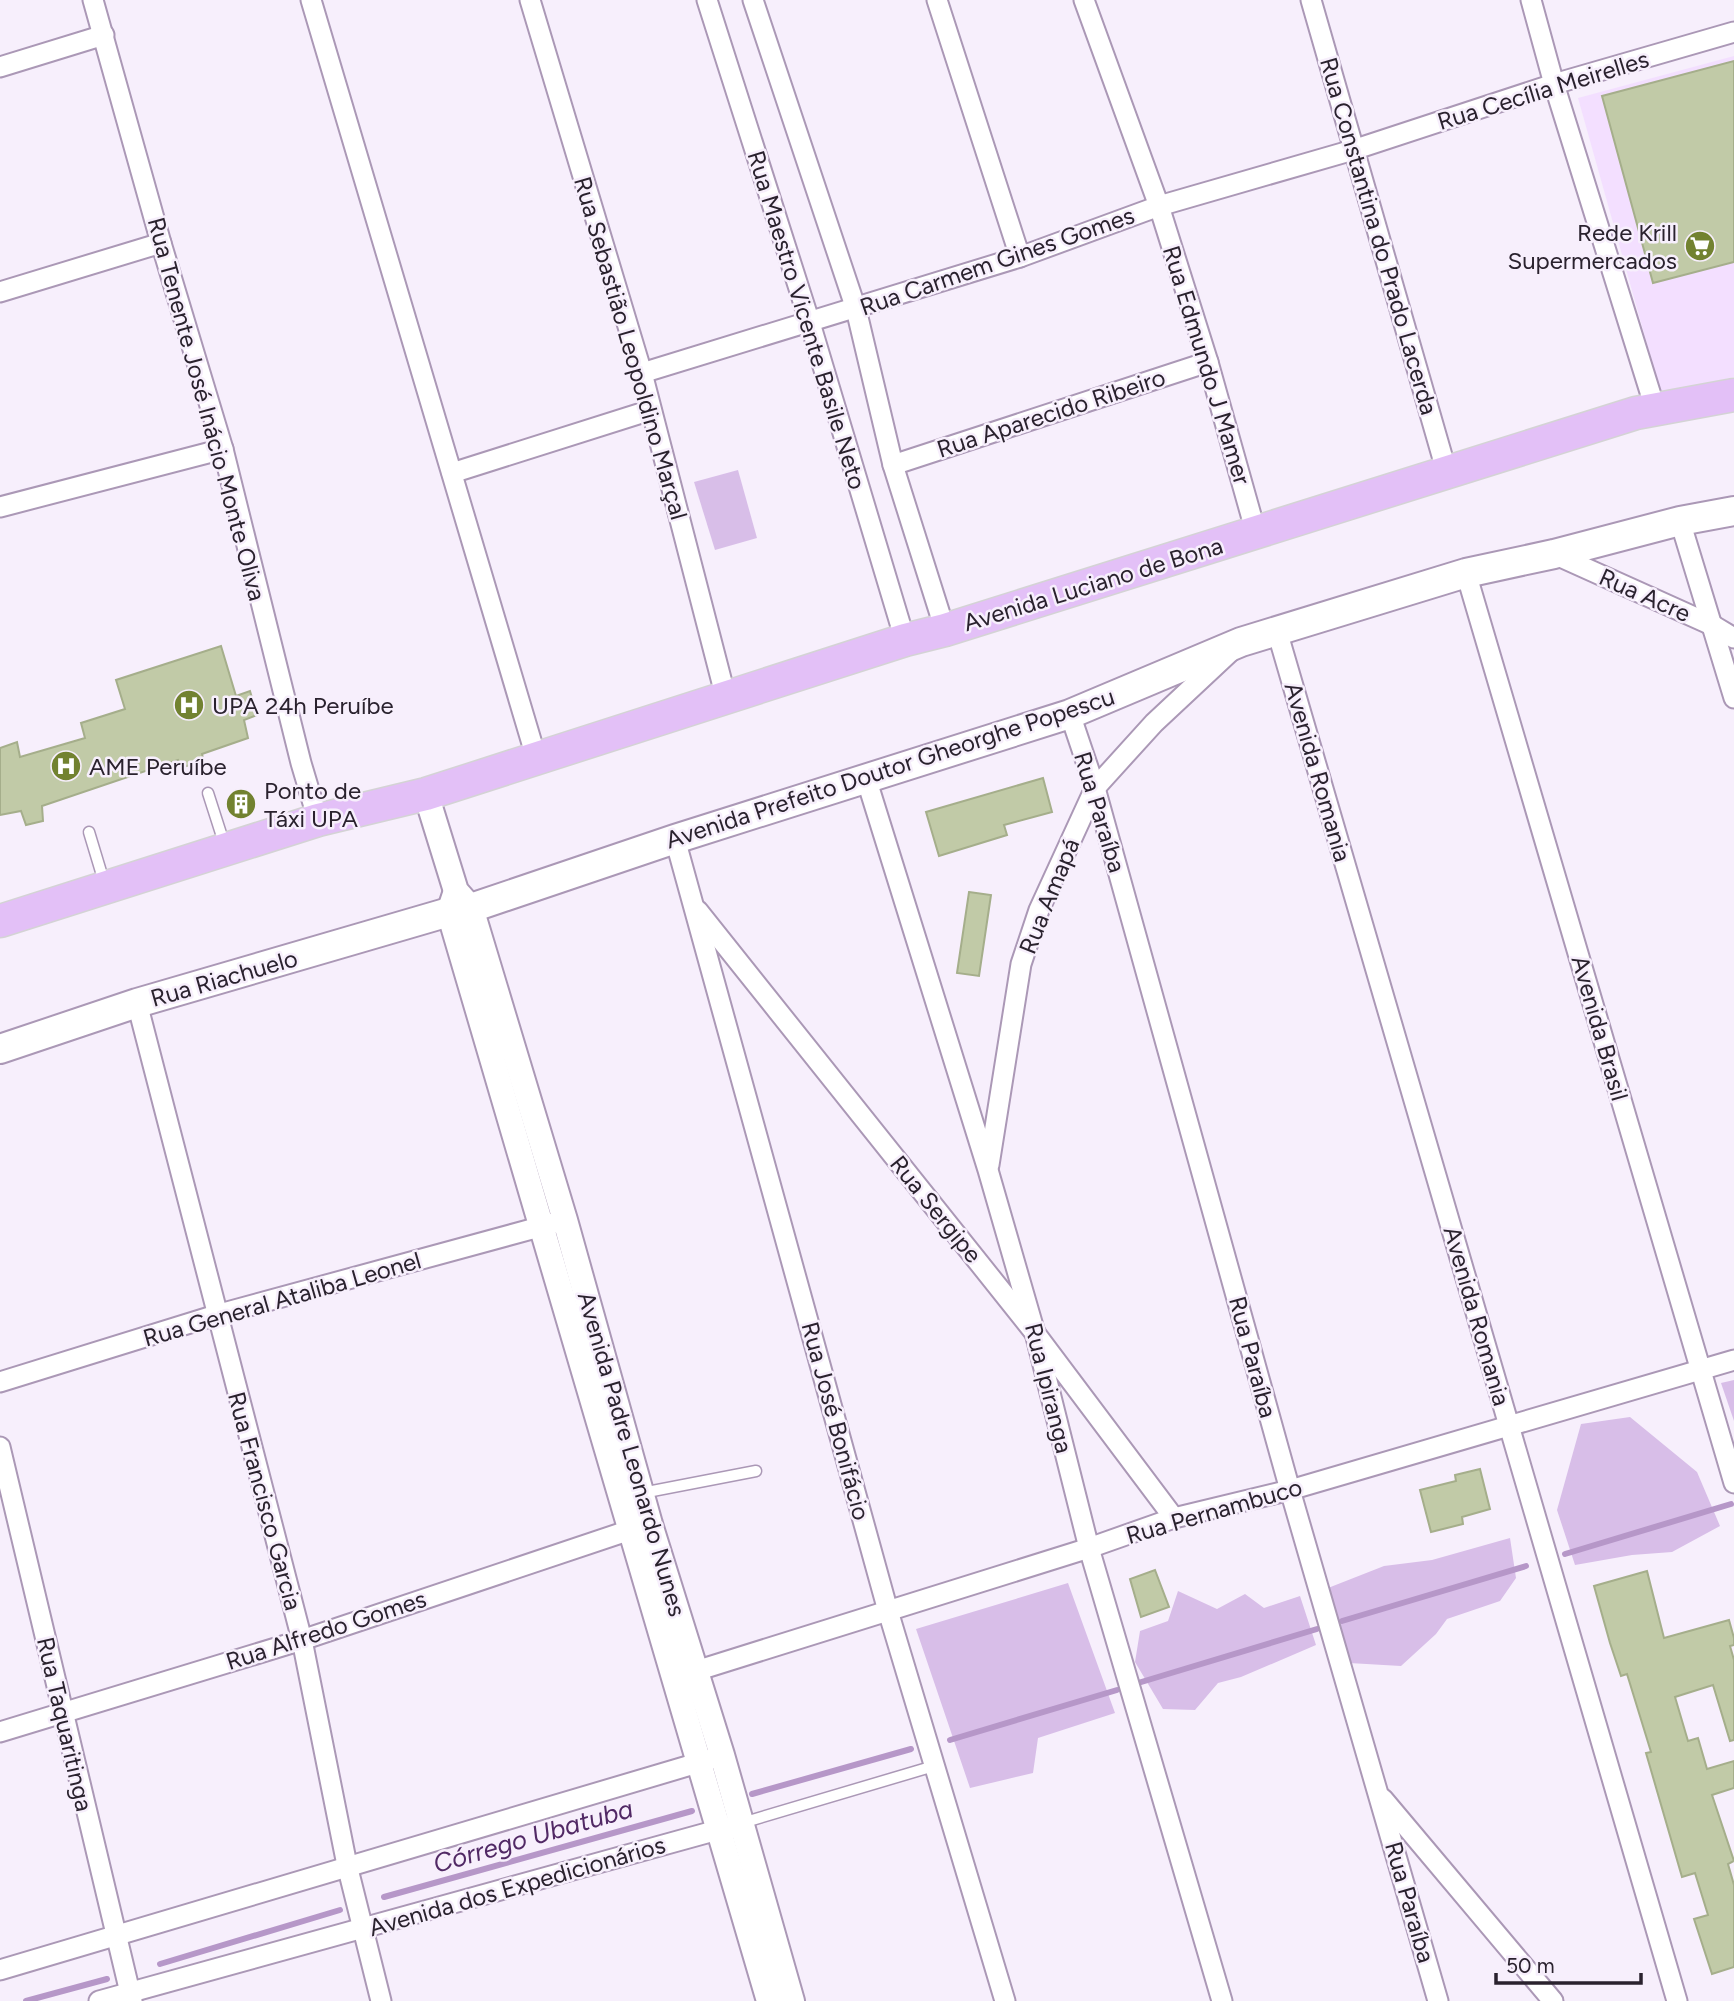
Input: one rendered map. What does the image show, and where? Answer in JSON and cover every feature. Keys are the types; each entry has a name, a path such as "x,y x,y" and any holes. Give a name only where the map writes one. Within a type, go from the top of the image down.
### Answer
{"main road":[{"name":"Avenida Luciano de Bona","path":"0,920 318,820 440,789 905,640 1655,408 1734,395"},
{"name":"Avenida Prefeito Doutor Gheorghe Popescu","path":"459,904 1070,714 1241,642 1466,573 1554,554 1680,521 1734,511"},
{"name":"Rua Riachuelo","path":"0,1049 137,1003 459,904"}],"street":[{"name":"Rua Tenente José Inácio Monte Oliva","path":"93,0 161,243 223,449 301,763 318,820"},
{"path":"311,0 536,757"},
{"name":"Rua Sebastião Leopoldino Marçal","path":"530,0 642,373 726,698"},
{"name":"Rua Maestro Vicente Basile Neto","path":"707,0 810,323 905,640"},
{"name":"Rua Maestro Vicente Basile Neto","path":"753,0 856,309 893,465 945,629"},
{"path":"937,0 1020,257"},
{"name":"Rua Edmundo J Mamer","path":"1084,0 1159,206 1208,362 1256,533"},
{"name":"Rua Constantina do Prado Lacerda","path":"1311,0 1447,472"},
{"path":"1531,0 1554,85 1655,408"},
{"name":"Rua Cecília Meirelles","path":"1353,150 1554,85 1734,32"},
{"path":"0,67 104,35"},
{"name":"Rua Carmem Gines Gomes","path":"642,373 1020,257 1159,206 1353,150"},
{"path":"0,292 161,243"},
{"name":"Rua Aparecido Ribeiro","path":"893,465 1208,362"},
{"path":"452,473 651,410"},
{"path":"0,507 223,449"},
{"path":"1680,521 1734,698"},
{"name":"Rua Acre","path":"1554,554 1714,626 1734,638"},
{"name":"Avenida Brasil","path":"1466,573 1734,1483"},
{"name":"Avenida Romania","path":"1277,631 1677,2001"},
{"name":"Rua Amapá","path":"988,1170 1021,964 1039,910 1095,788 1154,723 1241,642"},
{"name":"Rua Paraíba","path":"1070,714 1095,788 1290,1490 1438,2001"},
{"name":"Rua Ipiranga","path":"866,778 988,1170 1035,1333 1089,1548 1222,2001"},
{"path":"440,789 459,904"},
{"name":"Rua José Bonifácio","path":"675,839 888,1611 1005,2001"},
{"name":"Avenida Padre Leonardo Nunes","path":"459,904 565,1220 642,1493 640,1527"},
{"name":"Avenida Padre Leonardo Nunes","path":"459,904 487,1036 541,1226 640,1527 730,1826 792,2001"},
{"name":"Rua Sergipe","path":"693,904 1035,1333 1174,1518"},
{"name":"Rua Francisco Garcia","path":"137,1003 302,1640 347,1865 381,2001"},
{"name":"Rua General Ataliba Leonel","path":"0,1382 216,1315 565,1220"},
{"name":"Rua Pernambuco","path":"685,1675 1089,1548 1174,1518 1290,1490 1734,1360"},
{"name":"Rua Taquaritinga","path":"0,1447 131,1996"},
{"name":"Rua Alfredo Gomes","path":"0,1732 302,1640 640,1527"},
{"path":"0,1970 710,1759"},
{"path":"1378,1793 1553,2001"},
{"name":"Avenida Padre Leonardo Nunes","path":"730,1826 769,2001"},
{"name":"Avenida dos Expedicionários","path":"99,2001 131,1996 730,1826"}],"lane":[{"path":"208,793 226,849"},
{"path":"89,832 106,887"},
{"path":"642,1493 756,1471"},
{"name":"Avenida dos Expedicionários","path":"730,1826 934,1766"}],"shaded area":[{"path":"1734,56 1734,377 1661,394 1578,98"},
{"path":"738,470 757,538 715,550 694,482"},
{"path":"1734,1380 1734,1421 1721,1383"},
{"path":"1630,1417 1697,1472 1720,1526 1672,1552 1632,1555 1575,1565 1557,1510 1581,1424"},
{"path":"1510,1538 1516,1578 1500,1601 1447,1619 1436,1634 1401,1666 1349,1663 1328,1588 1384,1566 1432,1560"},
{"path":"1068,1583 1115,1713 1038,1738 1033,1773 970,1788 916,1629"},
{"path":"1178,1591 1217,1609 1245,1594 1264,1608 1300,1596 1316,1645 1241,1677 1218,1683 1195,1710 1163,1709 1135,1662 1140,1631 1168,1621"}],"building":[{"path":"1734,61 1734,262 1653,283 1602,96"},
{"path":"221,646 236,696 250,691 257,715 244,720 248,738 202,754 204,762 182,767 178,760 42,806 43,821 26,825 21,811 0,815 0,748 17,742 20,757 85,738 81,723 125,709 116,680"},
{"path":"1043,778 1052,812 1004,825 1007,835 939,856 926,812"},
{"path":"969,892 991,895 979,976 957,973"},
{"path":"1480,1469 1490,1509 1462,1517 1463,1524 1431,1532 1420,1490 1456,1481 1455,1475"},
{"path":"1155,1570 1169,1607 1141,1617 1130,1579"},
{"path":"1647,1571 1664,1638 1729,1620 1734,1638 1734,1645 1730,1646 1734,1660 1734,1740 1730,1741 1713,1685 1675,1697 1688,1741 1698,1738 1707,1769 1734,1761 1734,1788 1712,1795 1734,1861 1728,1864 1734,1885 1734,1967 1712,1974 1694,1919 1708,1915 1695,1873 1682,1877 1646,1753 1651,1752 1627,1674 1621,1676 1594,1586"}],"waterway":[{"path":"1565,1554 1731,1504"},
{"path":"1342,1621 1526,1566"},
{"path":"1138,1683 1317,1629"},
{"name":"Córrego Ubatuba","path":"950,1740 1117,1690"},
{"name":"Córrego Ubatuba","path":"752,1794 911,1749"},
{"name":"Córrego Ubatuba","path":"384,1897 692,1811"},
{"name":"Córrego Ubatuba","path":"160,1964 340,1910"},
{"name":"Córrego Ubatuba","path":"26,2001 107,1979"}],"place":[{"name":"Rede Krill Supermercados","path":"1700,246"},
{"name":"UPA 24h Peruíbe","path":"189,705"},
{"name":"AME Peruíbe","path":"66,766"},
{"name":"Ponto de Táxi UPA","path":"241,804"}]}
